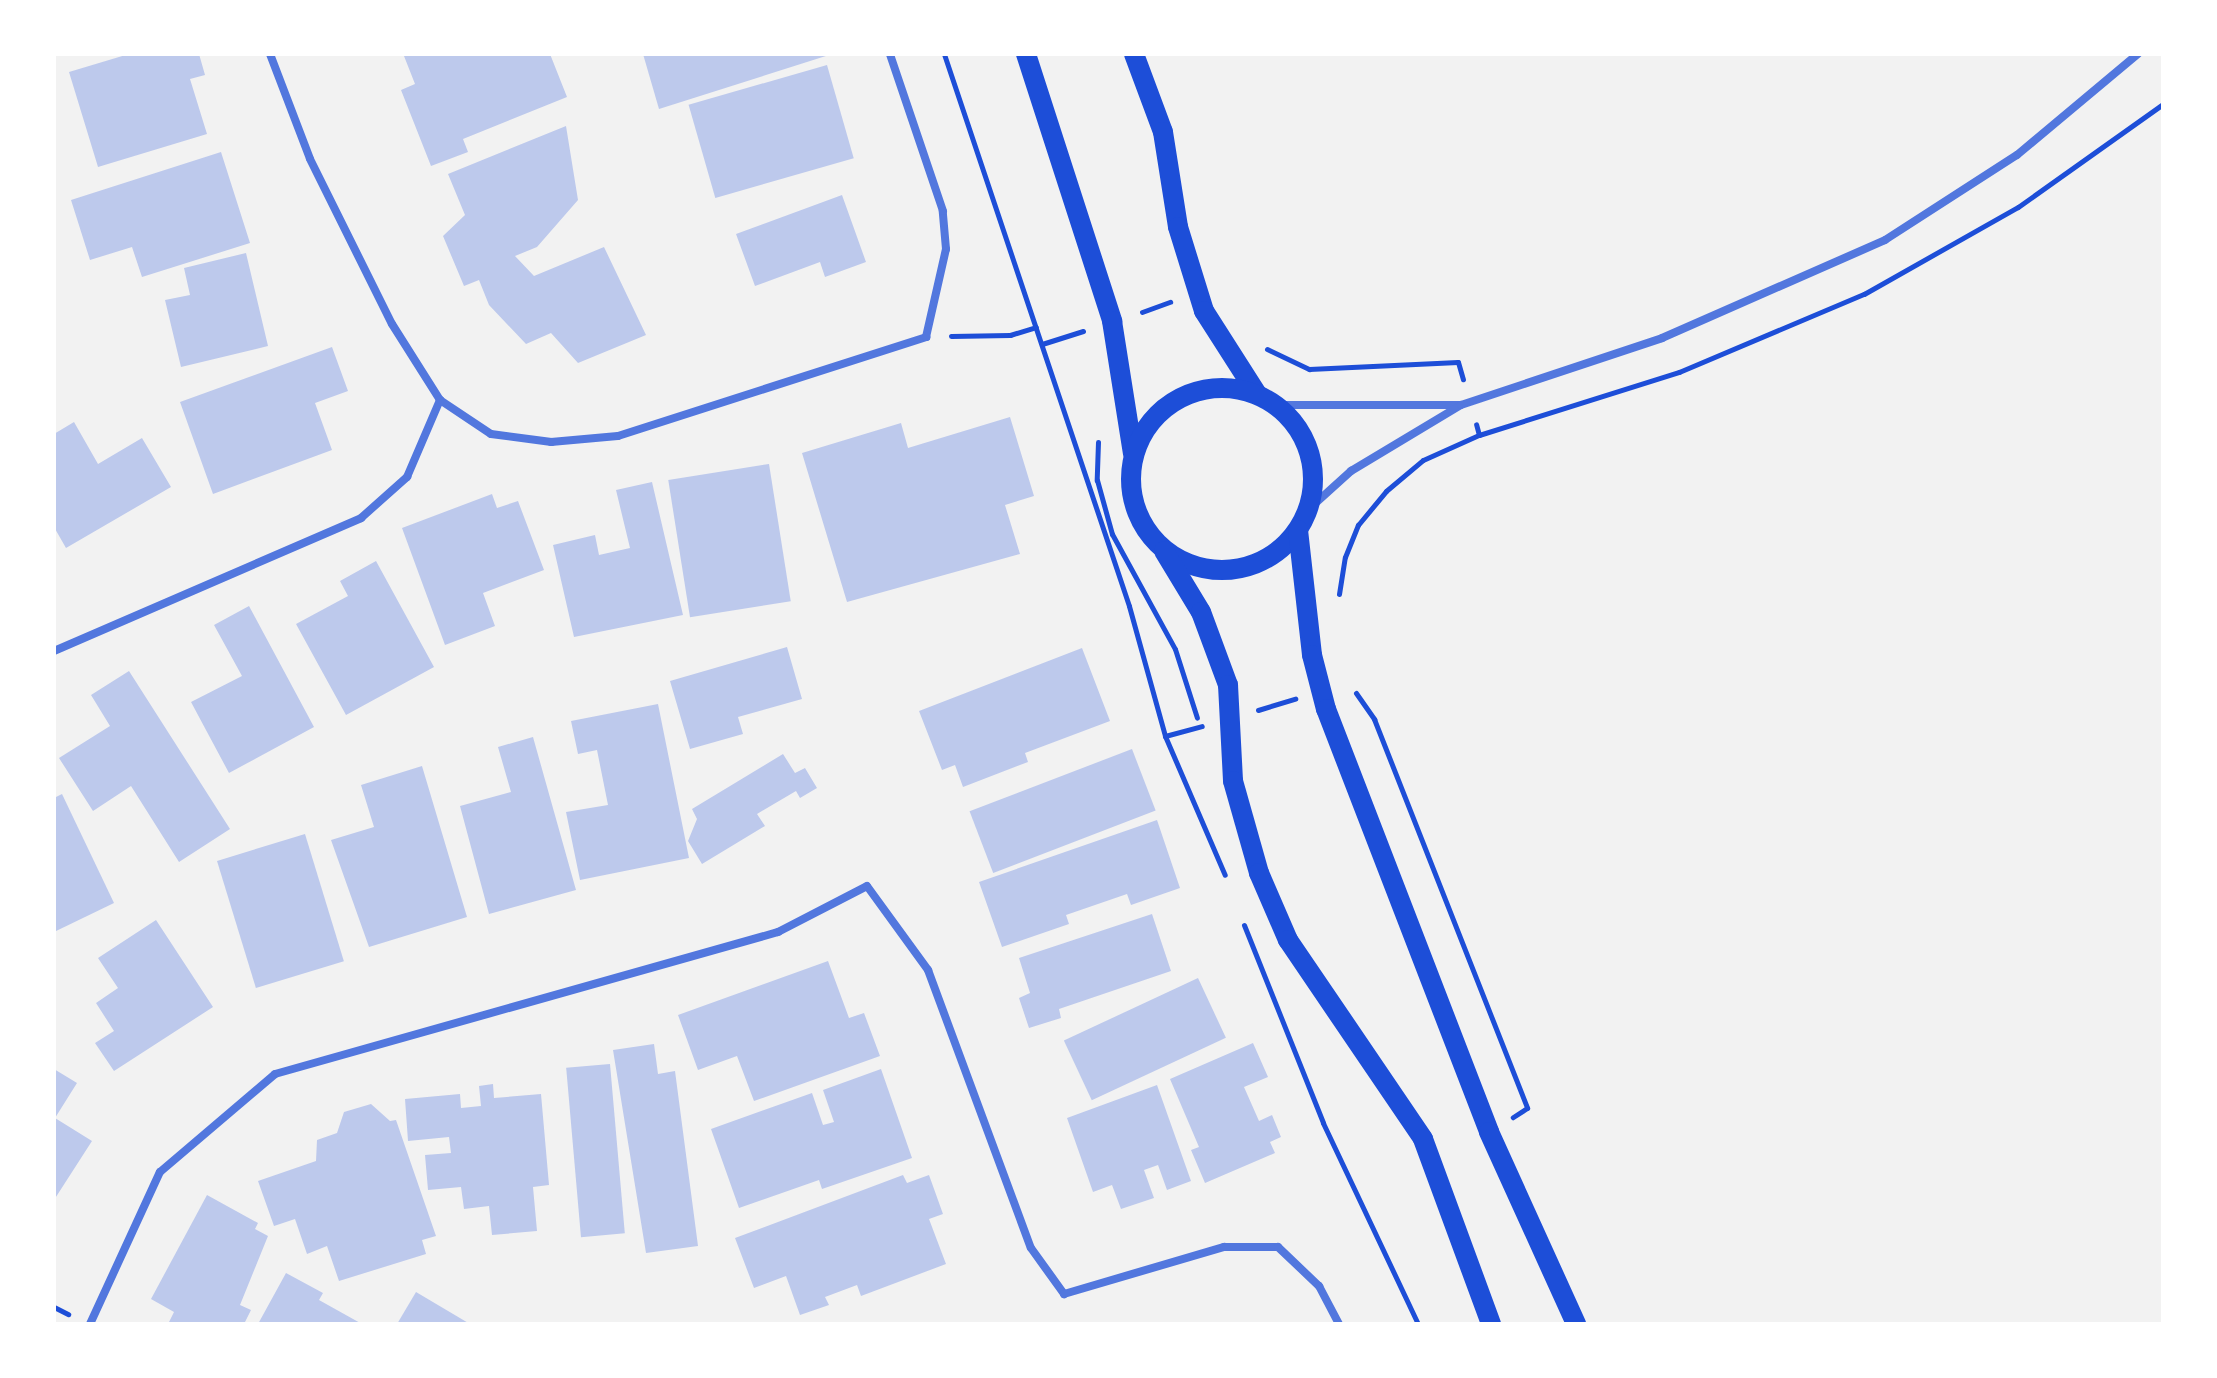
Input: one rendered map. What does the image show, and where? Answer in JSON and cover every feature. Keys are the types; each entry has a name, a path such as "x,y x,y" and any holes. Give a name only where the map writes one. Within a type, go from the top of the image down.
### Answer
{"main road":[{"path":"1026,54 1112,321 1133,453 1130,480 1134,507 1146,531 1164,551 1201,612 1228,685 1233,781 1259,873 1288,940 1423,1139 1491,1324"},
{"path":"1134,54 1163,132 1178,227 1204,311 1257,394"},
{"path":"1133,453 1147,425 1168,404 1196,390 1226,387 1257,394 1276,405 1296,425 1310,451 1314,480 1309,509 1298,530 1277,552 1250,566 1220,570 1191,565 1164,551"},
{"path":"1298,530 1312,655 1326,709 1489,1132 1576,1324"}],"street":[{"path":"270,54 310,159 392,324 440,400 491,434 551,442 618,436 926,337 946,249 943,211 890,54"},
{"path":"1309,509 1351,471 1461,405 1662,338 1885,240 2017,155 2138,54"},
{"path":"54,651 361,518 407,477 440,400"},
{"path":"1276,405 1461,405"},
{"path":"90,1324 160,1172 275,1074 778,932 867,886 928,970 1031,1248 1064,1294 1224,1247 1278,1247 1319,1286 1339,1324"}],"path":[{"path":"944,54 1129,606 1165,736 1230,890"},
{"path":"926,337 1010,335 1036,326"},
{"path":"1349,684 1374,719 1527,1108 1489,1132"},
{"path":"1242,919 1323,1123 1418,1324"}],"building":[{"path":"129,54 199,54 205,75 190,79 207,134 98,167 69,72"},
{"path":"550,54 567,97 463,139 468,152 431,166 401,90 415,84 404,56"},
{"path":"643,54 829,54 829,55 659,109"},
{"path":"827,65 854,158 715,198 689,105"},
{"path":"566,126 578,200 537,247 515,256 534,276 604,247 646,335 578,363 551,333 526,344 489,305 479,280 464,286 443,236 465,215 448,174"},
{"path":"221,152 250,243 142,277 132,247 90,260 71,200"},
{"path":"842,195 866,262 825,277 820,262 755,286 736,234"},
{"path":"246,253 268,346 181,367 165,300 190,295 184,268"},
{"path":"332,347 348,391 315,403 332,450 213,494 180,402"},
{"path":"1010,417 1034,496 1005,505 1020,554 847,602 802,453 901,423 908,448"},
{"path":"74,422 98,464 142,438 171,487 66,548 54,527 54,434"},
{"path":"769,464 791,601 690,617 668,480"},
{"path":"652,482 683,615 574,637 553,545 595,535 599,555 630,548 616,490"},
{"path":"492,494 497,508 518,501 544,570 483,593 495,626 445,645 402,528"},
{"path":"376,561 434,667 346,715 296,624 348,596 340,581"},
{"path":"249,606 314,727 229,773 191,702 242,676 214,625"},
{"path":"787,647 802,699 738,717 743,734 690,749 670,681"},
{"path":"1082,648 1110,721 1025,753 1028,762 963,787 955,765 942,770 919,711"},
{"path":"129,671 230,829 179,862 131,786 93,811 59,758 110,726 91,695"},
{"path":"658,704 689,858 580,880 566,812 608,805 597,750 578,754 571,721"},
{"path":"533,737 576,890 489,914 460,806 511,792 498,747"},
{"path":"1132,749 1156,811 993,873 970,811"},
{"path":"783,754 795,773 805,768 817,788 800,798 796,791 757,814 765,826 702,864 688,841 697,819 692,809"},
{"path":"422,766 467,917 369,947 331,840 374,827 361,785"},
{"path":"62,794 114,903 54,932 54,798"},
{"path":"1157,820 1180,888 1131,905 1127,894 1066,915 1069,924 1002,947 979,882"},
{"path":"305,834 344,961 256,988 217,861"},
{"path":"1152,914 1171,971 1059,1009 1061,1018 1029,1028 1019,998 1030,993 1019,958"},
{"path":"156,920 213,1007 114,1071 95,1043 114,1031 96,1003 118,988 98,958"},
{"path":"828,961 849,1018 864,1013 880,1056 754,1101 737,1056 698,1070 678,1015"},
{"path":"1198,978 1226,1038 1092,1100 1064,1041"},
{"path":"1253,1043 1268,1077 1244,1087 1259,1121 1272,1115 1281,1137 1270,1142 1275,1153 1205,1183 1191,1150 1199,1147 1170,1079"},
{"path":"654,1044 658,1074 675,1071 698,1246 646,1253 613,1050"},
{"path":"610,1064 625,1233 581,1237 566,1068"},
{"path":"54,1069 77,1083 55,1118 92,1141 54,1200"},
{"path":"881,1069 912,1158 822,1189 819,1180 739,1208 711,1129 812,1093 823,1125 834,1122 823,1090"},
{"path":"493,1084 494,1098 541,1094 549,1185 533,1187 537,1231 492,1235 489,1206 464,1209 461,1187 428,1190 425,1155 451,1153 449,1137 408,1141 405,1099 460,1094 461,1108 481,1106 479,1086"},
{"path":"1157,1085 1191,1181 1167,1190 1158,1165 1144,1170 1154,1198 1121,1209 1112,1185 1093,1192 1067,1118"},
{"path":"371,1104 390,1121 396,1120 436,1236 422,1240 426,1254 339,1281 327,1246 307,1254 295,1219 274,1226 258,1181 316,1161 317,1140 337,1133 344,1112"},
{"path":"903,1175 907,1183 929,1175 943,1214 929,1219 946,1264 861,1296 857,1285 825,1297 829,1305 800,1315 786,1276 754,1288 735,1238"},
{"path":"207,1195 258,1223 255,1229 268,1236 240,1305 251,1310 244,1324 168,1324 174,1312 151,1299"},
{"path":"286,1273 323,1293 319,1300 362,1324 258,1324"},
{"path":"416,1292 470,1324 397,1324"}]}
